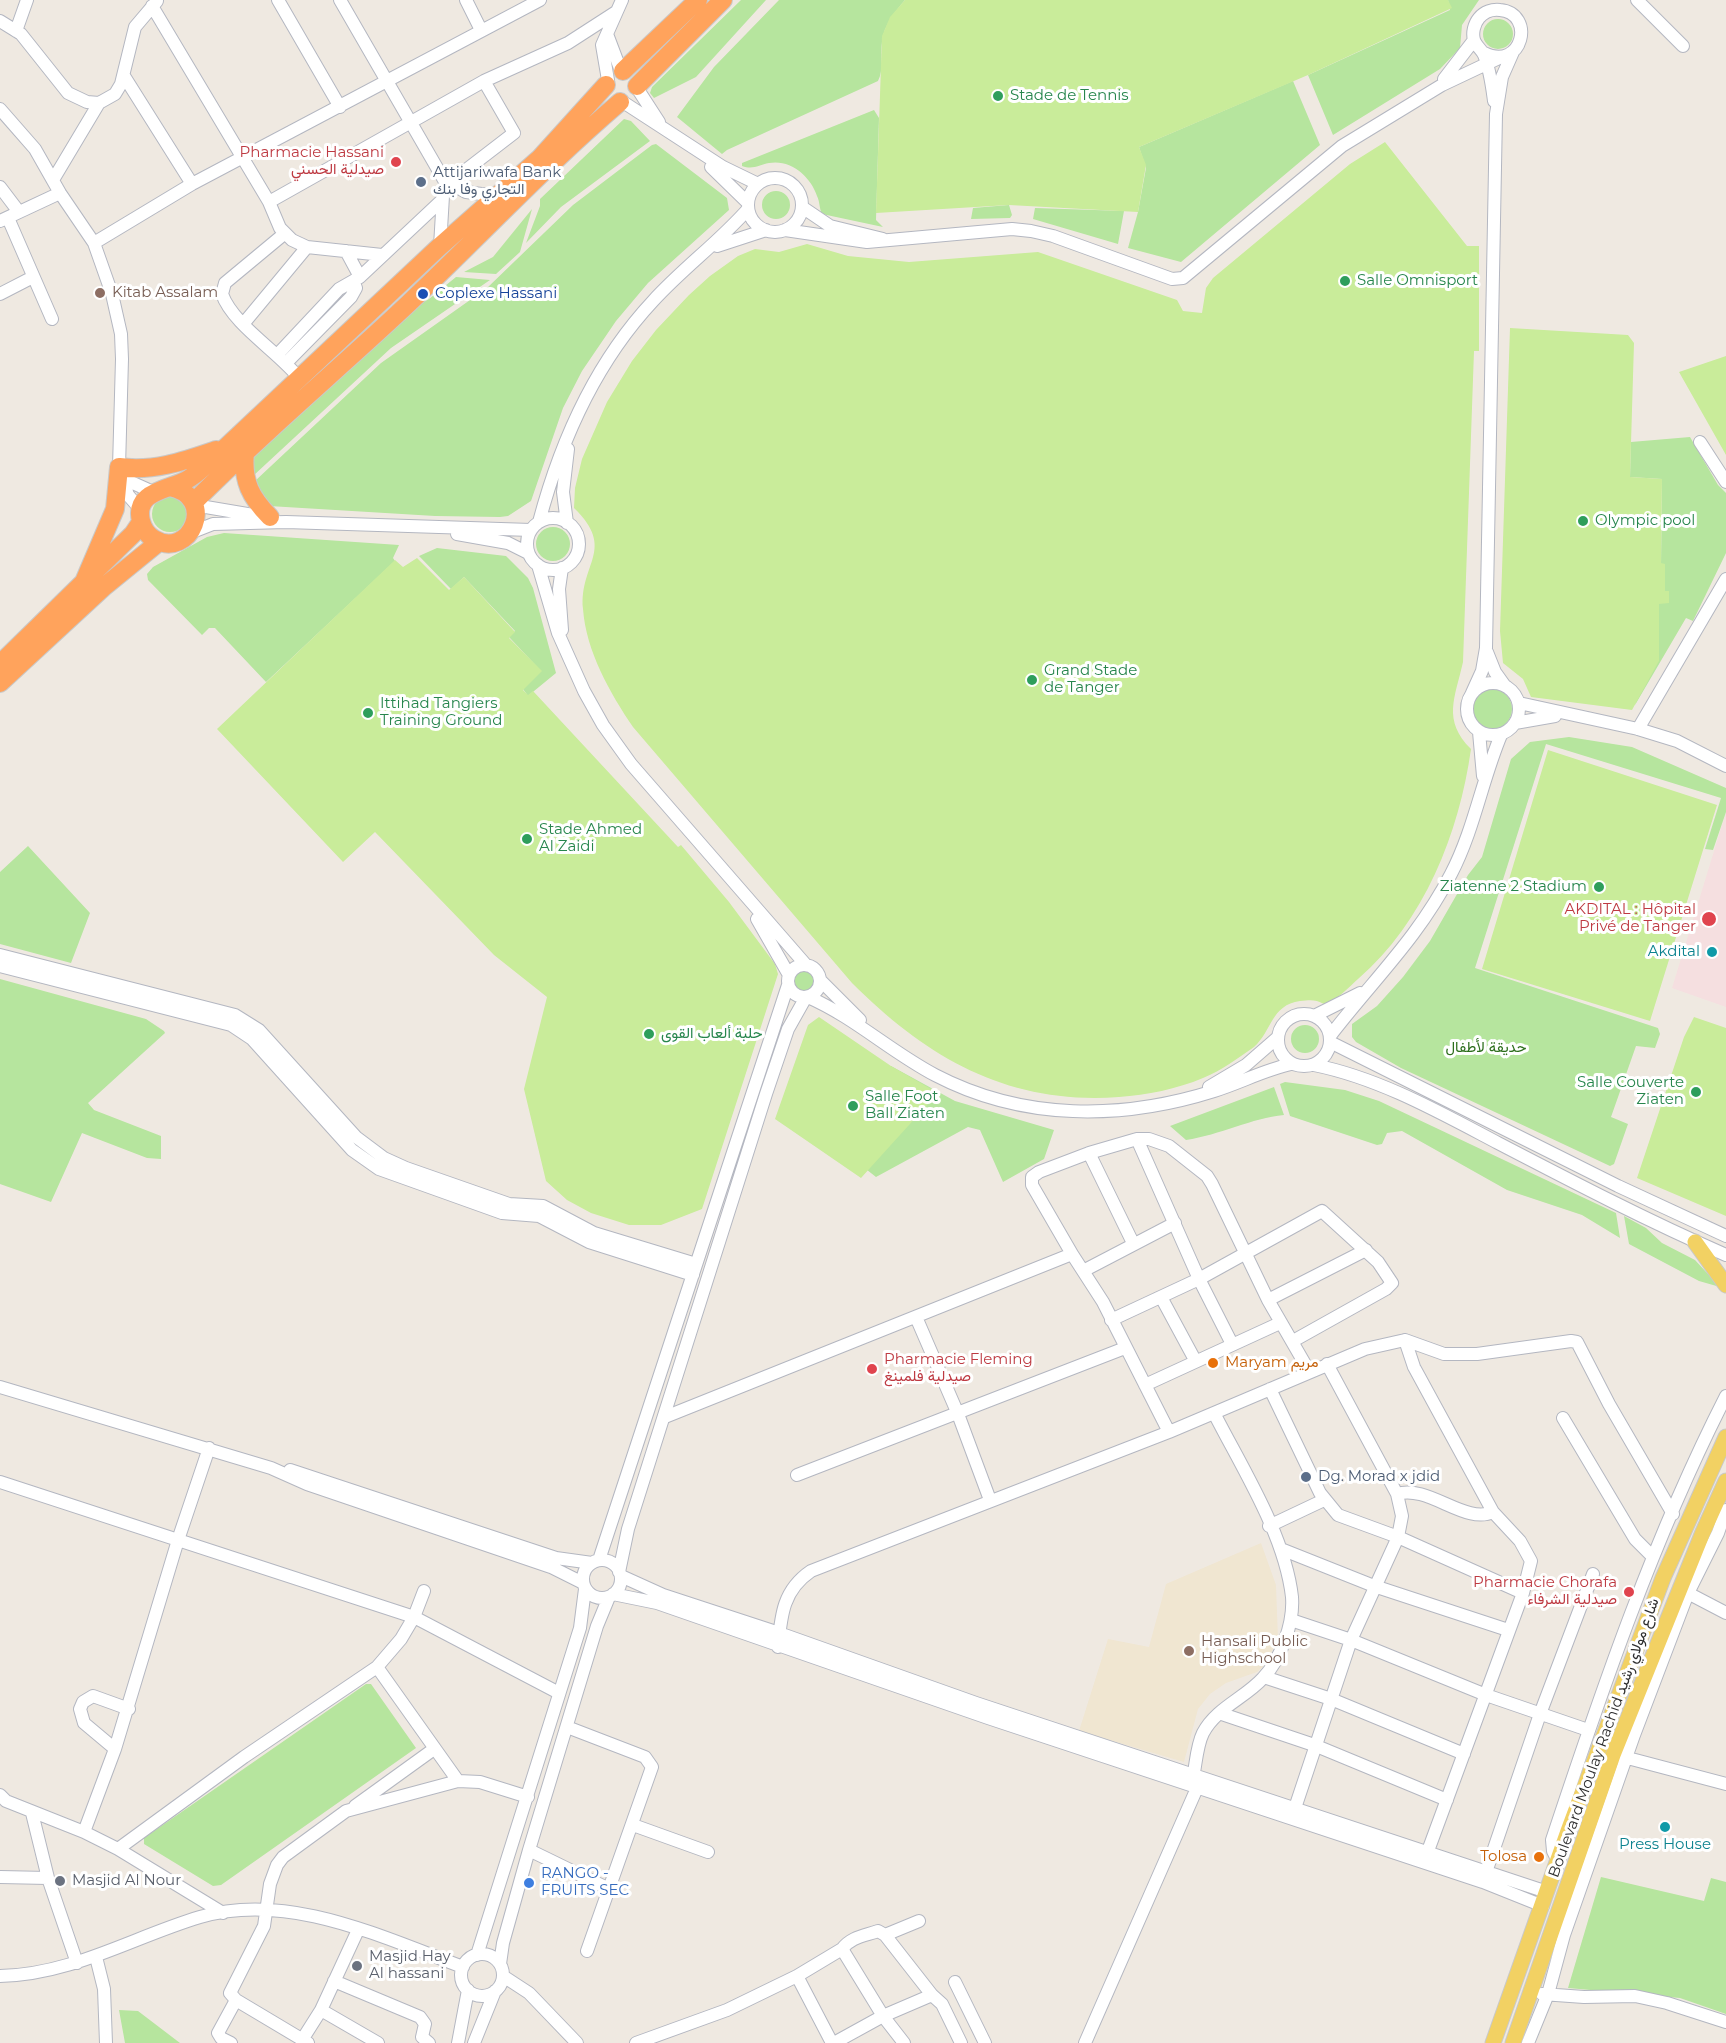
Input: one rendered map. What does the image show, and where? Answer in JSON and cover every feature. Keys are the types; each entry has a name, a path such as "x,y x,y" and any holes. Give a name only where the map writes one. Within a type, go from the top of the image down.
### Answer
{"highway":[{"path":"0,664 133,534 141,516 161,490 189,479 300,379 440,246 540,158 614,77 698,0"},
{"path":"194,504 245,453 407,305 547,167 621,102 634,97 637,87 723,0"},
{"path":"614,77 634,78 637,87"},
{"path":"614,77 611,98 621,102"},
{"path":"84,584 115,509 121,473 160,466 225,447"},
{"path":"245,453 244,474 249,490 278,519"},
{"path":"141,516 150,537 159,542 174,542 189,534 196,517 194,504 183,492 161,490"},
{"path":"0,683 105,586 159,542"}],"main road":[{"path":"1695,1242 1726,1285"},
{"name":"Boulevard Moulay Rachid شارع مولاي رشيد","path":"1493,2043 1663,1578 1726,1437"},
{"name":"Boulevard Moulay Rachid شارع مولاي رشيد","path":"1513,2043 1683,1591 1722,1513 1726,1481"}],"street":[{"path":"16,31 27,0"},
{"path":"278,0 340,107"},
{"path":"340,0 444,180 466,192 497,196"},
{"path":"465,0 481,30"},
{"path":"94,243 192,184 540,0"},
{"path":"614,77 602,52 622,0"},
{"path":"1427,94 1453,69 1474,40 1475,25 1485,13 1491,0"},
{"path":"1501,735 1486,735 1471,725 1467,716 1467,705 1482,671 1486,648 1496,114 1502,77 1518,46 1522,31 1506,0"},
{"path":"1637,0 1683,46"},
{"path":"53,180 99,103 115,94 124,76 135,27 155,3 269,202 284,234 307,247 382,255"},
{"path":"1485,13 1501,10 1512,14"},
{"path":"269,202 484,81 568,43 616,12"},
{"path":"0,21 16,31 34,48 50,74 68,93 87,102 99,103"},
{"path":"1474,40 1485,58 1496,114"},
{"path":"708,250 766,230 785,230 859,242 1012,229 1053,236 1173,279 1183,278 1335,151 1485,58 1498,58 1513,52"},
{"path":"124,76 192,184"},
{"path":"444,180 462,173 514,133 484,81"},
{"path":"637,87 645,105 664,128"},
{"path":"621,102 737,176 758,184"},
{"path":"0,110 35,149 60,193 94,243 112,294 121,334 123,401 119,434 121,473 128,495 141,516"},
{"path":"693,149 748,206 753,220 766,230"},
{"path":"528,553 527,541 535,526 552,474 596,379 622,338 652,302 708,250 748,206 751,192 758,184 771,178 790,183 800,193 802,207 795,223 785,230"},
{"path":"440,246 444,180"},
{"path":"0,187 9,217 52,319"},
{"path":"9,217 60,193"},
{"path":"357,280 442,200"},
{"path":"802,207 830,226 884,240"},
{"path":"284,234 221,288 224,300 244,323 283,358 300,379"},
{"path":"244,323 307,247"},
{"path":"283,358 351,297 357,280 346,251"},
{"path":"0,294 33,277"},
{"path":"567,523 563,492 568,442"},
{"path":"1700,442 1726,482"},
{"path":"121,473 161,490"},
{"path":"194,504 278,519 436,528 508,543 528,553 537,565 555,626 584,691 603,726 631,764 806,965"},
{"path":"436,528 448,525 535,526 553,518 567,523 576,533 578,549 570,563 562,568 549,570 537,565"},
{"path":"189,534 213,524 278,519"},
{"path":"562,568 559,589 563,640"},
{"path":"1638,729 1725,584"},
{"path":"1486,648 1491,664 1519,703 1638,729 1677,741 1726,766"},
{"path":"1472,693 1491,683 1505,686"},
{"path":"1515,723 1519,703"},
{"path":"1314,1065 1325,1056 1330,1039 1416,933 1452,872 1467,836 1501,735 1515,723 1565,714"},
{"path":"1479,732 1484,780"},
{"path":"749,901 794,993 807,997 871,1032 909,1060 937,1076 989,1098 1027,1107 1098,1113 1136,1109 1198,1095 1291,1064"},
{"path":"0,955 235,1014 259,1030 356,1137 395,1164 509,1204 547,1208 594,1233 694,1269"},
{"path":"477,1955 583,1618 584,1572 596,1562 608,1540 789,980 798,966 806,965 814,968 820,980 871,1032"},
{"path":"0,966 231,1025 252,1039 352,1150 379,1169 502,1213 539,1216 589,1242 694,1269"},
{"path":"474,2043 502,1970 503,1943 597,1623 611,1595 619,1586 628,1529 770,1083 788,1029 807,997 816,992 820,980"},
{"path":"1314,1016 1345,1002 1373,984"},
{"path":"1726,1236 1618,1186 1330,1039 1322,1020 1314,1016 1306,1014 1290,1017 1279,1030 1277,1038 1280,1053 1291,1064 1302,1067 1314,1065 1366,1080 1447,1116 1695,1242 1726,1255"},
{"path":"1198,1095 1246,1065 1277,1038"},
{"path":"1137,1139 1199,1280 1232,1344"},
{"path":"1169,1432 1111,1320 1030,1180 1039,1172 1089,1153 1137,1139 1162,1142 1207,1176 1280,1323 1293,1341 1309,1371"},
{"path":"1089,1153 1133,1243"},
{"path":"1111,1320 1199,1280 1322,1211 1387,1271 1392,1283 1386,1289 1293,1341"},
{"path":"1083,1271 1175,1223"},
{"path":"1268,1300 1366,1250"},
{"path":"664,1417 1071,1254"},
{"path":"1161,1297 1195,1360"},
{"path":"916,1317 958,1414 990,1500"},
{"path":"1145,1385 1195,1360 1280,1323"},
{"path":"1405,1340 1414,1367 1493,1512 1520,1541 1531,1561 1523,1593 1426,1858"},
{"path":"778,1647 785,1601 795,1584 811,1571 1169,1432 1365,1349 1405,1340 1444,1353 1477,1354 1577,1342 1609,1404 1673,1514"},
{"path":"797,1475 1125,1348"},
{"path":"1293,1814 1314,1745 1351,1640 1398,1537 1402,1516 1397,1494 1327,1364"},
{"path":"0,1387 272,1468 307,1484 551,1567 584,1586 598,1598 611,1595 657,1603 778,1647 1485,1877 1545,1899"},
{"path":"1270,1389 1324,1500 1346,1519 1398,1537 1523,1593"},
{"path":"1558,1861 1553,1851 1552,1840 1588,1730 1653,1557 1726,1396"},
{"path":"1085,2043 1194,1783 1202,1735 1219,1713 1264,1677 1279,1652 1291,1620 1292,1598 1281,1549 1214,1413"},
{"path":"1563,1418 1635,1539 1653,1557"},
{"path":"84,1832 129,1709 178,1540 209,1448"},
{"path":"272,1468 298,1472 563,1560 613,1564 620,1574 663,1595 780,1633 1194,1783"},
{"path":"0,1482 414,1617 559,1693"},
{"path":"1397,1494 1413,1492 1479,1515 1493,1512"},
{"path":"1269,1526 1324,1500"},
{"path":"1281,1549 1374,1586 1508,1630"},
{"path":"1485,1877 1540,1714 1593,1574"},
{"path":"118,1849 244,1757 377,1667 401,1639 414,1617 424,1590"},
{"path":"1683,1591 1726,1613"},
{"path":"1291,1620 1351,1640 1486,1695 1588,1730"},
{"path":"377,1667 434,1749 459,1780"},
{"path":"1264,1677 1331,1699 1464,1754"},
{"path":"115,1749 84,1723 80,1709 83,1702 93,1696 129,1709"},
{"path":"1219,1713 1314,1745 1447,1800"},
{"path":"567,1727 645,1757 650,1761 651,1772 587,1951"},
{"path":"358,1929 305,2041 236,2000 230,1991 264,1926 272,1874 284,1857 434,1749"},
{"path":"1528,2043 1548,1994 1620,1756 1726,1784"},
{"path":"346,1812 459,1780 480,1782 528,1797"},
{"path":"2,1799 84,1832 118,1849 224,1913"},
{"path":"32,1812 48,1878 77,1963"},
{"path":"633,1825 708,1852"},
{"path":"529,1850 609,1889"},
{"path":"0,1877 48,1878"},
{"path":"0,1976 77,1963 199,1917 268,1909 296,1912 358,1929 463,1967"},
{"path":"885,1935 920,1921"},
{"path":"636,2043 727,2010 797,1976 842,1949 848,1941 878,1931 885,1935 932,1995 942,2004 961,2043"},
{"path":"842,1949 883,2016 904,2043"},
{"path":"495,1991 478,1995 468,1990 462,1979 463,1967 468,1959 477,1955 493,1957 502,1970 529,1993 577,2043"},
{"path":"96,1957 105,1999 106,2043"},
{"path":"797,1976 833,2043 883,2016 932,1995"},
{"path":"334,1981 420,2017 425,2024 422,2037 428,2043"},
{"path":"955,1982 985,2043"},
{"path":"458,2043 468,1990"},
{"path":"1532,1993 1584,1997 1635,1996 1667,2002 1726,2022"},
{"path":"231,2043 221,2038 218,2033 236,2000"},
{"path":"321,2010 378,2043"}],"shaded area":[{"name":"AKDITAL : Hôpital Privé de Tanger","path":"1726,812 1726,1007 1672,988"},
{"name":"Hansali Public Highschool","path":"1261,1543 1276,1585 1278,1639 1265,1665 1257,1672 1226,1683 1210,1694 1198,1709 1184,1762 1079,1731 1108,1639 1149,1647 1166,1584"}],"green space":[{"path":"741,0 766,0 696,77 654,98 650,93 652,87"},
{"path":"779,0 905,0 893,15 883,36 881,72 878,81 722,154 677,117 714,67"},
{"name":"Stade de Tennis","path":"905,0 1448,0 1452,8 1308,75 1139,147 1146,165 1138,212 1009,205 876,213 882,36 890,17"},
{"path":"1448,0 1479,0 1462,25 1460,48 1440,69 1333,135 1308,75 1450,10"},
{"path":"1498,19 1509,23 1513,34 1509,45 1498,49 1487,45 1483,34 1487,23"},
{"path":"1293,81 1320,145 1181,262 1128,248 1138,212 1146,168 1139,147"},
{"path":"874,110 879,118 876,220 883,227 822,214 818,198 810,182 792,167 777,162 753,167 742,166 742,163"},
{"path":"624,119 631,121 650,141 561,207 526,243 540,206 540,199"},
{"name":"Grand Stade de Tanger","path":"1385,142 1467,246 1479,246 1479,351 1474,351 1463,662 1453,708 1456,728 1471,749 1458,813 1435,874 1420,904 1402,931 1381,956 1345,991 1334,1000 1324,1004 1307,1000 1290,1003 1277,1013 1254,1047 1223,1068 1203,1078 1140,1095 1079,1098 1042,1093 1006,1084 973,1072 941,1055 910,1034 852,983 633,727 608,686 594,656 583,609 583,593 595,546 593,535 587,523 574,508 575,488 582,459 607,402 632,361 656,330 689,295 738,256 755,249 779,252 807,244 848,256 909,262 1038,252 1177,300 1183,311 1202,313 1206,288 1213,278 1350,164"},
{"path":"656,144 727,198 729,210 648,283 616,321 582,371 563,408 531,501 508,516 500,517 435,516 269,506 265,503 255,481 381,363 487,288 573,205"},
{"path":"776,191 786,195 790,205 786,215 776,219 766,215 762,205 766,195"},
{"path":"1009,205 1012,215 1010,218 971,219 973,208"},
{"path":"1035,208 1124,211 1118,244 1033,219"},
{"path":"532,209 520,252 496,274 464,272 493,257"},
{"path":"456,277 490,280 391,348 253,476 251,457 377,342 387,336 385,333 406,319 404,313 429,299"},
{"name":"Olympic pool","path":"1510,328 1628,335 1634,343 1630,477 1662,479 1661,563 1665,564 1665,591 1669,591 1669,603 1659,604 1659,661 1632,710 1531,697 1523,679 1503,663 1500,631"},
{"path":"1726,356 1726,455 1679,372"},
{"path":"1690,437 1718,485 1726,493 1726,553 1693,621 1686,618 1635,705 1659,603 1669,602 1665,591 1665,565 1661,564 1662,479 1630,477 1631,442"},
{"path":"170,496 183,501 188,514 183,527 170,532 157,527 152,514 157,501"},
{"path":"553,527 565,532 570,544 565,556 553,561 541,556 536,544 541,532"},
{"path":"224,533 399,545 393,558 395,561 266,682 215,628 209,628 202,635 148,580 147,574 153,567 207,537"},
{"path":"437,548 506,556 528,578 533,588 556,673 528,696 523,689 541,671 509,637 515,631 464,577 451,589 419,556"},
{"path":"417,558 449,590 464,577 515,632 509,638 542,671 523,690 528,695 533,691 678,847 681,845 729,902 775,964 778,974 702,1209 661,1225 629,1225 591,1213 567,1200 546,1181 524,1089 547,997 494,955 375,832 343,862 217,729 395,560 403,567"},
{"path":"1492,689 1506,695 1512,709 1506,723 1492,729 1478,723 1472,709 1478,695"},
{"name":"حديقة لأطفال","path":"1569,737 1632,747 1726,788 1726,812 1713,850 1705,849 1721,798 1546,744 1475,968 1658,1028 1660,1034 1655,1048 1636,1046 1611,1117 1628,1124 1614,1164 1610,1166 1401,1068 1356,1042 1352,1037 1352,1024 1377,1006 1403,977 1430,941 1468,875 1482,857 1511,759 1530,742"},
{"name":"Ziatenne 2 Stadium","path":"1548,750 1717,805 1650,1021 1482,969"},
{"path":"28,846 90,913 71,963 0,944 0,872"},
{"path":"804,969 813,972 816,981 813,990 804,993 795,990 792,981 795,972"},
{"path":"0,979 146,1019 164,1031 165,1033 88,1103 94,1110 161,1136 161,1159 147,1158 82,1133 51,1202 0,1184"},
{"name":"Salle Foot Ball Ziaten","path":"819,1017 891,1066 938,1093 861,1178 775,1119 808,1025"},
{"name":"Salle Couverte Ziaten","path":"1694,1017 1726,1028 1726,1216 1637,1178 1684,1037"},
{"path":"1305,1025 1315,1029 1319,1039 1315,1049 1305,1053 1295,1049 1291,1039 1295,1029"},
{"path":"891,1066 955,1101 1054,1130 1044,1159 1003,1182 980,1130 968,1127 876,1177 857,1162"},
{"path":"1285,1082 1345,1090 1379,1101 1616,1213 1620,1238 1582,1215 1507,1190 1402,1131 1387,1133 1382,1144 1377,1145 1290,1116 1280,1084"},
{"path":"1274,1087 1284,1115 1260,1119 1186,1140 1170,1126"},
{"path":"1624,1216 1646,1228 1662,1243 1695,1260 1720,1287 1699,1281 1629,1244"},
{"path":"366,1684 371,1684 416,1748 221,1885 213,1886 144,1844 144,1838"},
{"path":"1601,1877 1704,1901 1711,1878 1726,1882 1726,2014 1680,1998 1568,1988"},
{"path":"119,2010 138,2011 180,2043 125,2043"}],"place":[{"name":"Stade de Tennis","path":"998,96"},
{"name":"Pharmacie Hassani صيدلية الحسني","path":"396,162"},
{"name":"Attijariwafa Bank التجاري وفا بنك","path":"421,182"},
{"name":"Salle Omnisport","path":"1345,281"},
{"name":"Kitab Assalam","path":"100,293"},
{"name":"Coplexe Hassani","path":"423,294"},
{"name":"Olympic pool","path":"1583,521"},
{"name":"Grand Stade de Tanger","path":"1032,680"},
{"name":"Ittihad Tangiers Training Ground","path":"368,713"},
{"name":"Stade Ahmed Al Zaidi","path":"527,839"},
{"name":"Ziatenne 2 Stadium","path":"1599,887"},
{"name":"AKDITAL : Hôpital Privé de Tanger","path":"1709,919"},
{"name":"Akdital","path":"1712,952"},
{"name":"حلبة ألعاب القوى","path":"649,1034"},
{"name":"Salle Couverte Ziaten","path":"1696,1092"},
{"name":"Salle Foot Ball Ziaten","path":"853,1106"},
{"name":"Maryam مريم","path":"1213,1363"},
{"name":"Pharmacie Fleming صيدلية فلمينغ","path":"872,1369"},
{"name":"Dg. Morad x jdid","path":"1306,1477"},
{"name":"Pharmacie Chorafa صيدلية الشرفاء","path":"1629,1592"},
{"name":"Hansali Public Highschool","path":"1189,1651"},
{"name":"Press House","path":"1665,1827"},
{"name":"Tolosa","path":"1539,1857"},
{"name":"Masjid Al Nour","path":"60,1881"},
{"name":"RANGO - FRUITS SEC","path":"529,1883"},
{"name":"Masjid Hay Al hassani","path":"357,1966"}]}
